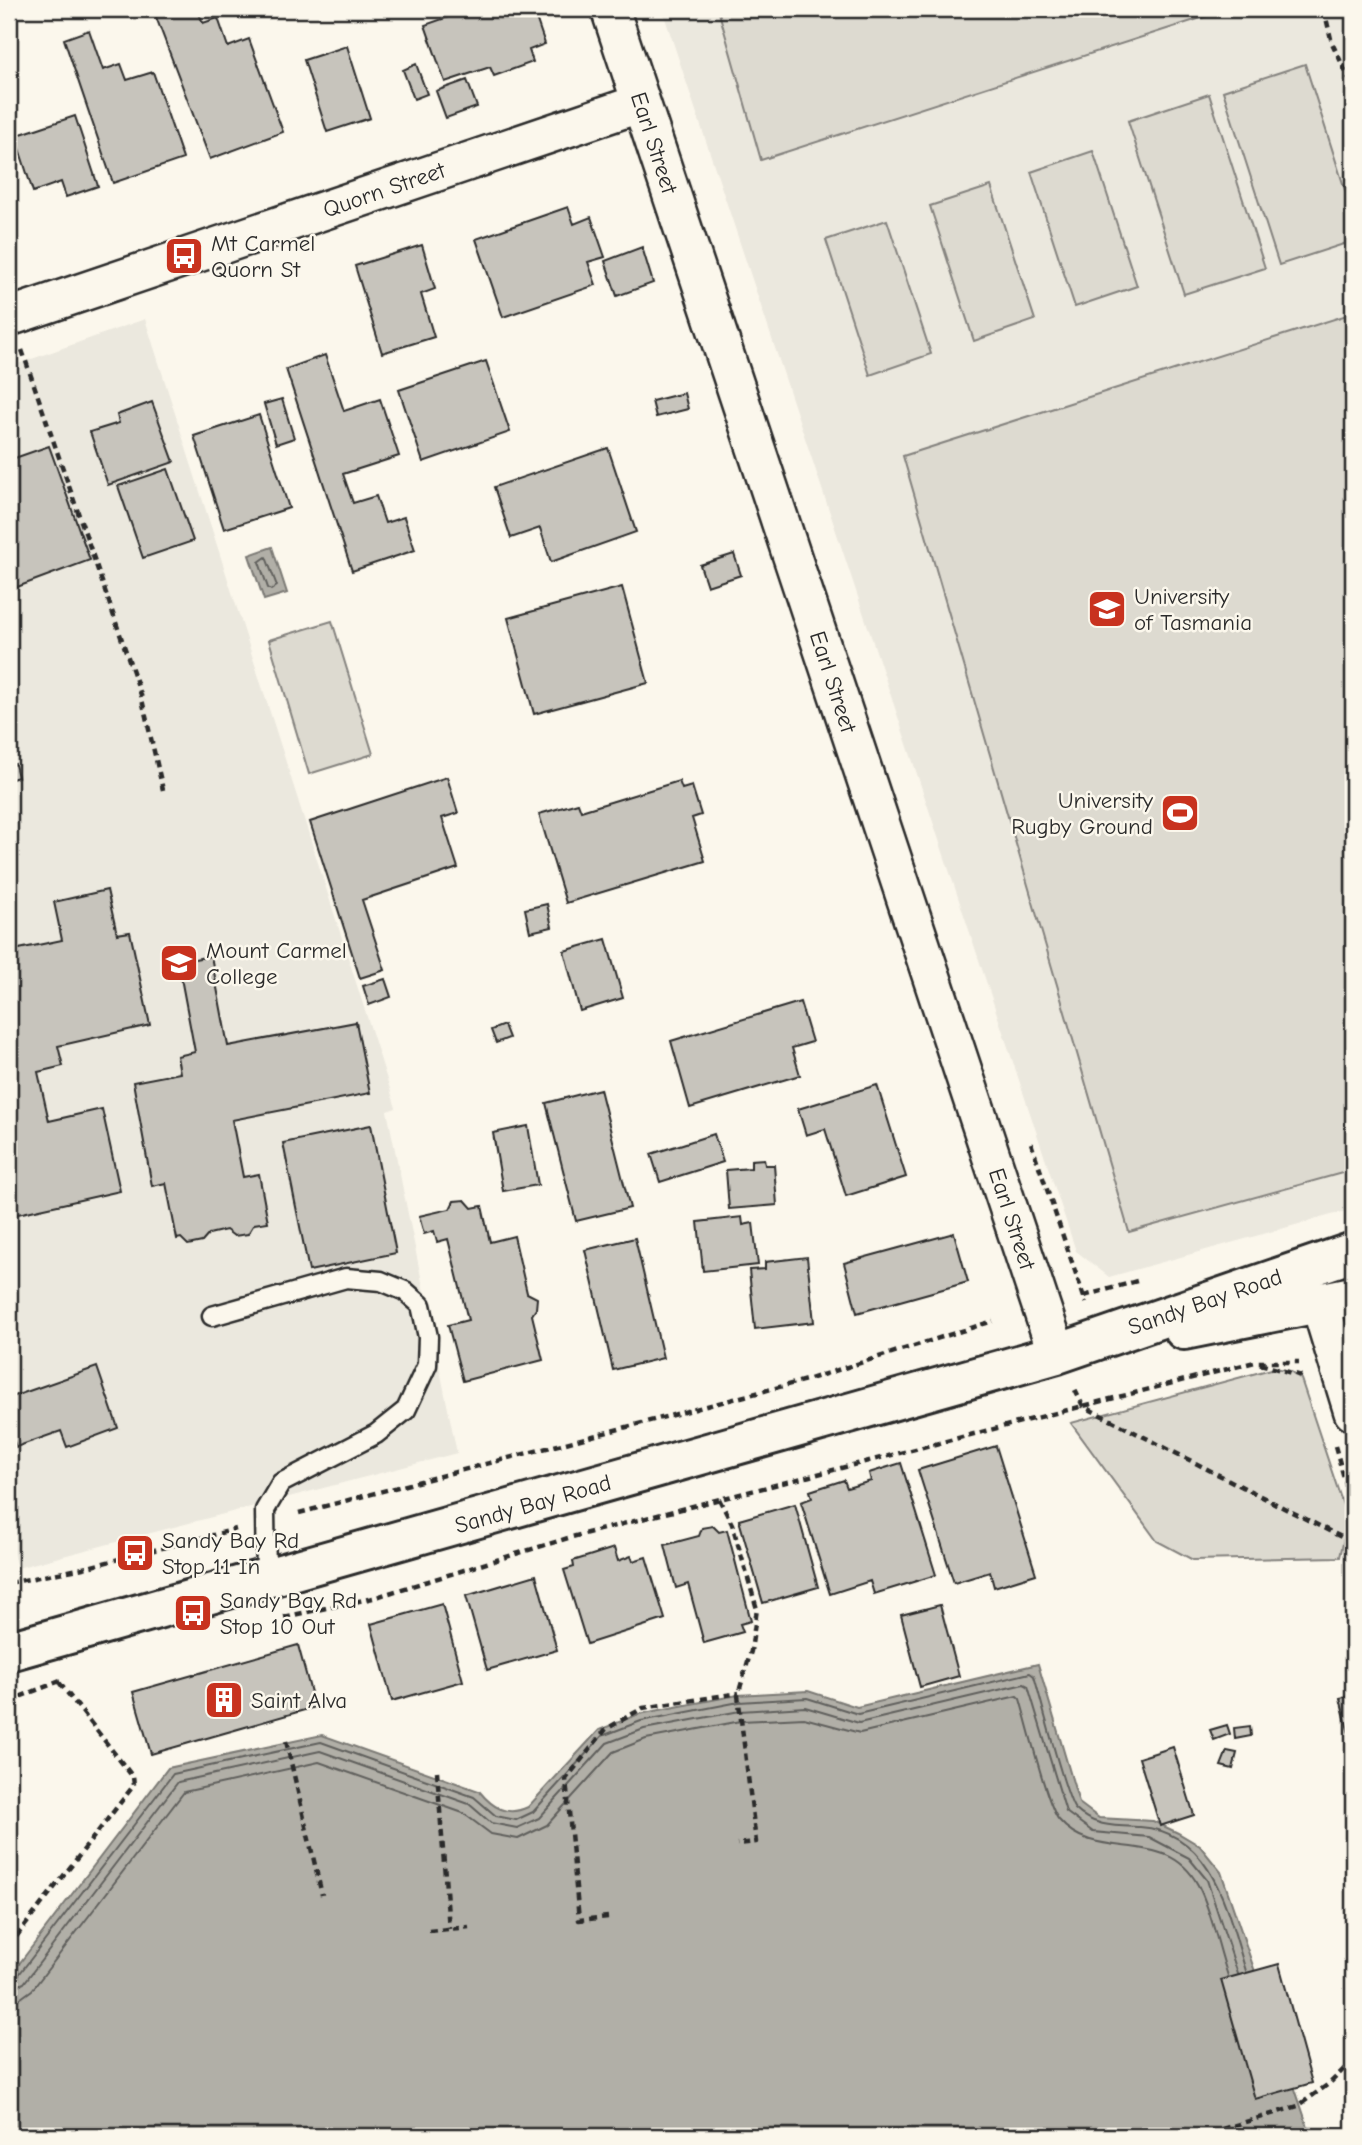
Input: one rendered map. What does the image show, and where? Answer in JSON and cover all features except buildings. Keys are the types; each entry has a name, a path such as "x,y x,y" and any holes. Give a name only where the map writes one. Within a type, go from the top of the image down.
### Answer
{"main road":[{"name":"Sandy Bay Road","path":"19,1648 1057,1354 1353,1252"},
{"path":"1308,1266 1336,1300"},
{"name":"Sandy Bay Road","path":"1057,1354 1336,1300"}],"street":[{"name":"Earl Street","path":"610,9 1057,1354"},
{"name":"Quorn Street","path":"9,315 640,103"},
{"path":"1336,1300 1335,1353 1353,1412"}],"lane":[{"path":"212,1316 346,1279 381,1281 405,1291 421,1305 428,1337 427,1365 407,1410 376,1434 281,1483 265,1510 266,1578"}],"path":[{"path":"1324,9 1332,43 1353,87"},
{"path":"9,315 142,695 163,790"},
{"path":"9,1583 88,1567 265,1522 806,1380 993,1321"},
{"path":"278,1619 373,1598 568,1538 1255,1362 1301,1362 1335,1353"},
{"path":"1083,1406 1353,1543"},
{"path":"719,1499 732,1524 757,1609 751,1651 739,1693 756,1842 737,1844"},
{"path":"9,1946 134,1785 133,1777 58,1681 19,1648"},
{"path":"9,1701 70,1677"},
{"path":"608,1917 579,1920 566,1779 606,1729 643,1708 739,1693"},
{"path":"286,1741 322,1895"},
{"path":"437,1771 449,1929"},
{"path":"429,1931 469,1927"},
{"path":"1199,2136 1298,2106 1330,2083 1353,2060"}],"shaded area":[{"name":"University of Tasmania","path":"662,9 1353,9 1353,1209 1109,1277 1076,1251"},
{"path":"718,9 1229,9 761,160"},
{"path":"1305,64 1353,215 1353,241 1279,265 1223,91"},
{"path":"1209,94 1265,268 1184,294 1128,121"},
{"path":"1093,151 1137,286 1075,307 1031,172"},
{"path":"991,186 1035,320 974,341 930,206"},
{"path":"887,220 931,354 870,375 826,240"},
{"name":"University Rugby Ground","path":"1353,313 1353,1170 1129,1232 903,456"},
{"name":"Mount Carmel College","path":"145,319 396,1108 387,1111 457,1453 17,1568 9,1540 9,367"},
{"path":"332,621 373,754 309,774 269,640"},
{"path":"1275,1368 1290,1371 1301,1379 1348,1520 1340,1557 1193,1560 1157,1541 1071,1423"}],"water":[{"path":"272,547 287,593 264,600 249,555"},
{"path":"1038,1664 1079,1803 1099,1818 1153,1821 1178,1833 1200,1846 1221,1872 1311,2136 9,2136 9,1977 168,1768 322,1735 479,1791 495,1806 513,1811 528,1807 599,1730 639,1714 738,1695 808,1691 857,1707"}],"place":[{"name":"Mt Carmel Quorn St","path":"184,256"},
{"name":"University of Tasmania","path":"1107,609"},
{"name":"University Rugby Ground","path":"1180,813"},
{"name":"Mount Carmel College","path":"179,963"},
{"name":"Sandy Bay Rd Stop 11 In","path":"135,1553"},
{"name":"Sandy Bay Rd Stop 10 Out","path":"193,1613"},
{"name":"Saint Alva","path":"224,1700"}]}
